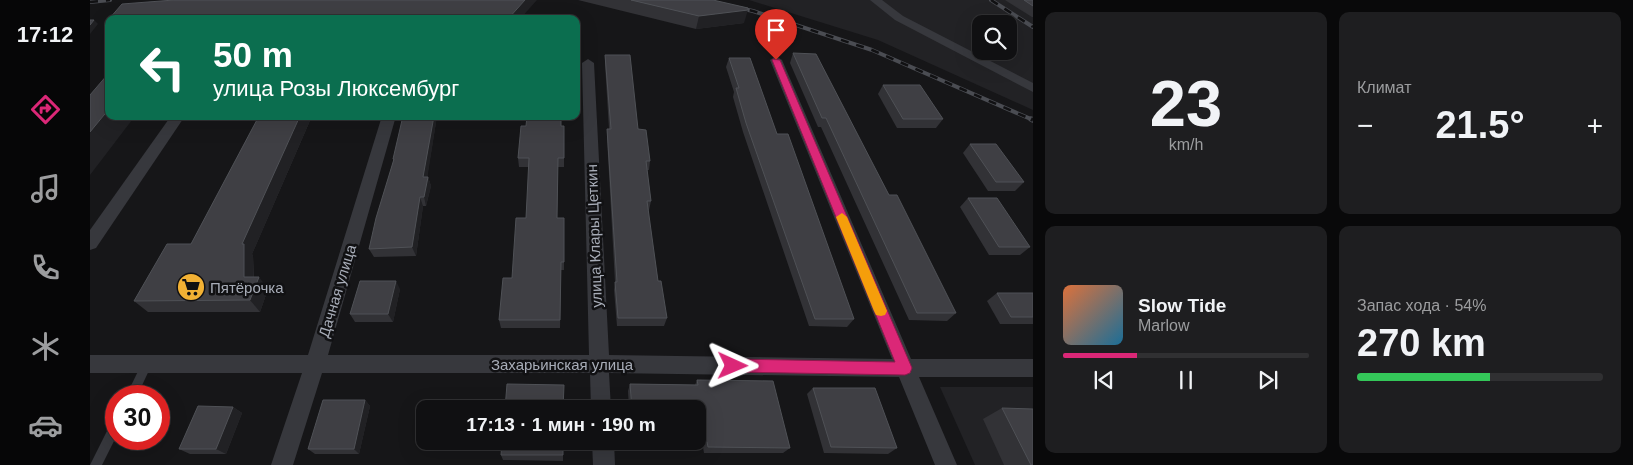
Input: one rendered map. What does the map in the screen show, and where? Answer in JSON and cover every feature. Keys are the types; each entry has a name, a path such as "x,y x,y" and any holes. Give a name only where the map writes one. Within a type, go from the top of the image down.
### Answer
{"street":[{"path":"875,0 899,18 1033,88"},
{"path":"776,60 946,465"},
{"name":"улица Клары Цеткин","path":"588,63 601,400"},
{"path":"90,243 175,120"},
{"name":"Дачная улица","path":"282,465 315,364 388,120"},
{"name":"Захарьинская улица","path":"90,364 599,364 1033,368"},
{"path":"603,450 604,465"}],"lane":[{"path":"136,385 146,364"},
{"path":"96,465 105,447"}],"shaded area":[{"path":"749,0 1033,0 1033,110 878,40"},
{"path":"940,387 1033,387 1033,465 975,465"}],"building":[{"path":"174,0 525,0 512,15 112,15 122,4"},
{"path":"631,0 713,0 748,8 748,10 699,16"},
{"path":"1024,0 1033,0 1033,6"},
{"path":"793,53 816,54 889,195 897,195 956,313 917,313 826,118 822,118"},
{"path":"605,55 630,55 638,129 646,130 650,161 646,161 651,201 647,201 658,281 661,281 667,318 618,318 607,129 611,129"},
{"path":"729,58 750,58 777,134 788,134 854,319 815,319 746,123 736,88 739,88"},
{"path":"105,78 105,114 90,132 90,95"},
{"path":"883,85 920,85 943,119 903,119"},
{"path":"257,120 298,120 242,244 244,244 244,277 259,277 250,300 134,301 167,244 191,244"},
{"path":"402,120 433,120 423,177 428,177 424,197 420,197 412,247 369,249 376,218"},
{"path":"527,120 561,120 561,126 564,126 564,158 558,158 557,218 564,218 564,262 561,262 560,320 499,320 503,278 512,278 516,218 526,218 529,158 518,158 521,126 526,126"},
{"path":"970,144 996,144 1024,182 996,182"},
{"path":"968,198 997,198 1030,247 999,247"},
{"path":"360,281 396,281 388,314 350,314"},
{"path":"997,293 1033,293 1033,317 1011,317"},
{"path":"697,380 773,381 790,448 708,447 706,442 706,400 631,400 630,384 698,385"},
{"path":"507,384 564,385 563,400 506,400"},
{"path":"813,388 875,388 897,448 831,447"},
{"path":"323,400 365,400 354,449 308,449"},
{"path":"198,406 233,407 216,449 179,449"},
{"path":"1002,408 1033,409 1033,465 1031,465"},
{"path":"501,450 563,450 563,455 501,455"}],"railway":[{"path":"90,2 110,0"},
{"path":"991,0 1033,27"},
{"path":"734,7 753,11 872,50 1033,120 1031,119"}],"slow traffic":[{"path":"842,217 881,311"}],"place":[{"name":"Пятёрочка","path":"191,287"}],"route":[{"path":"733,366 905,368 776,60"}]}
